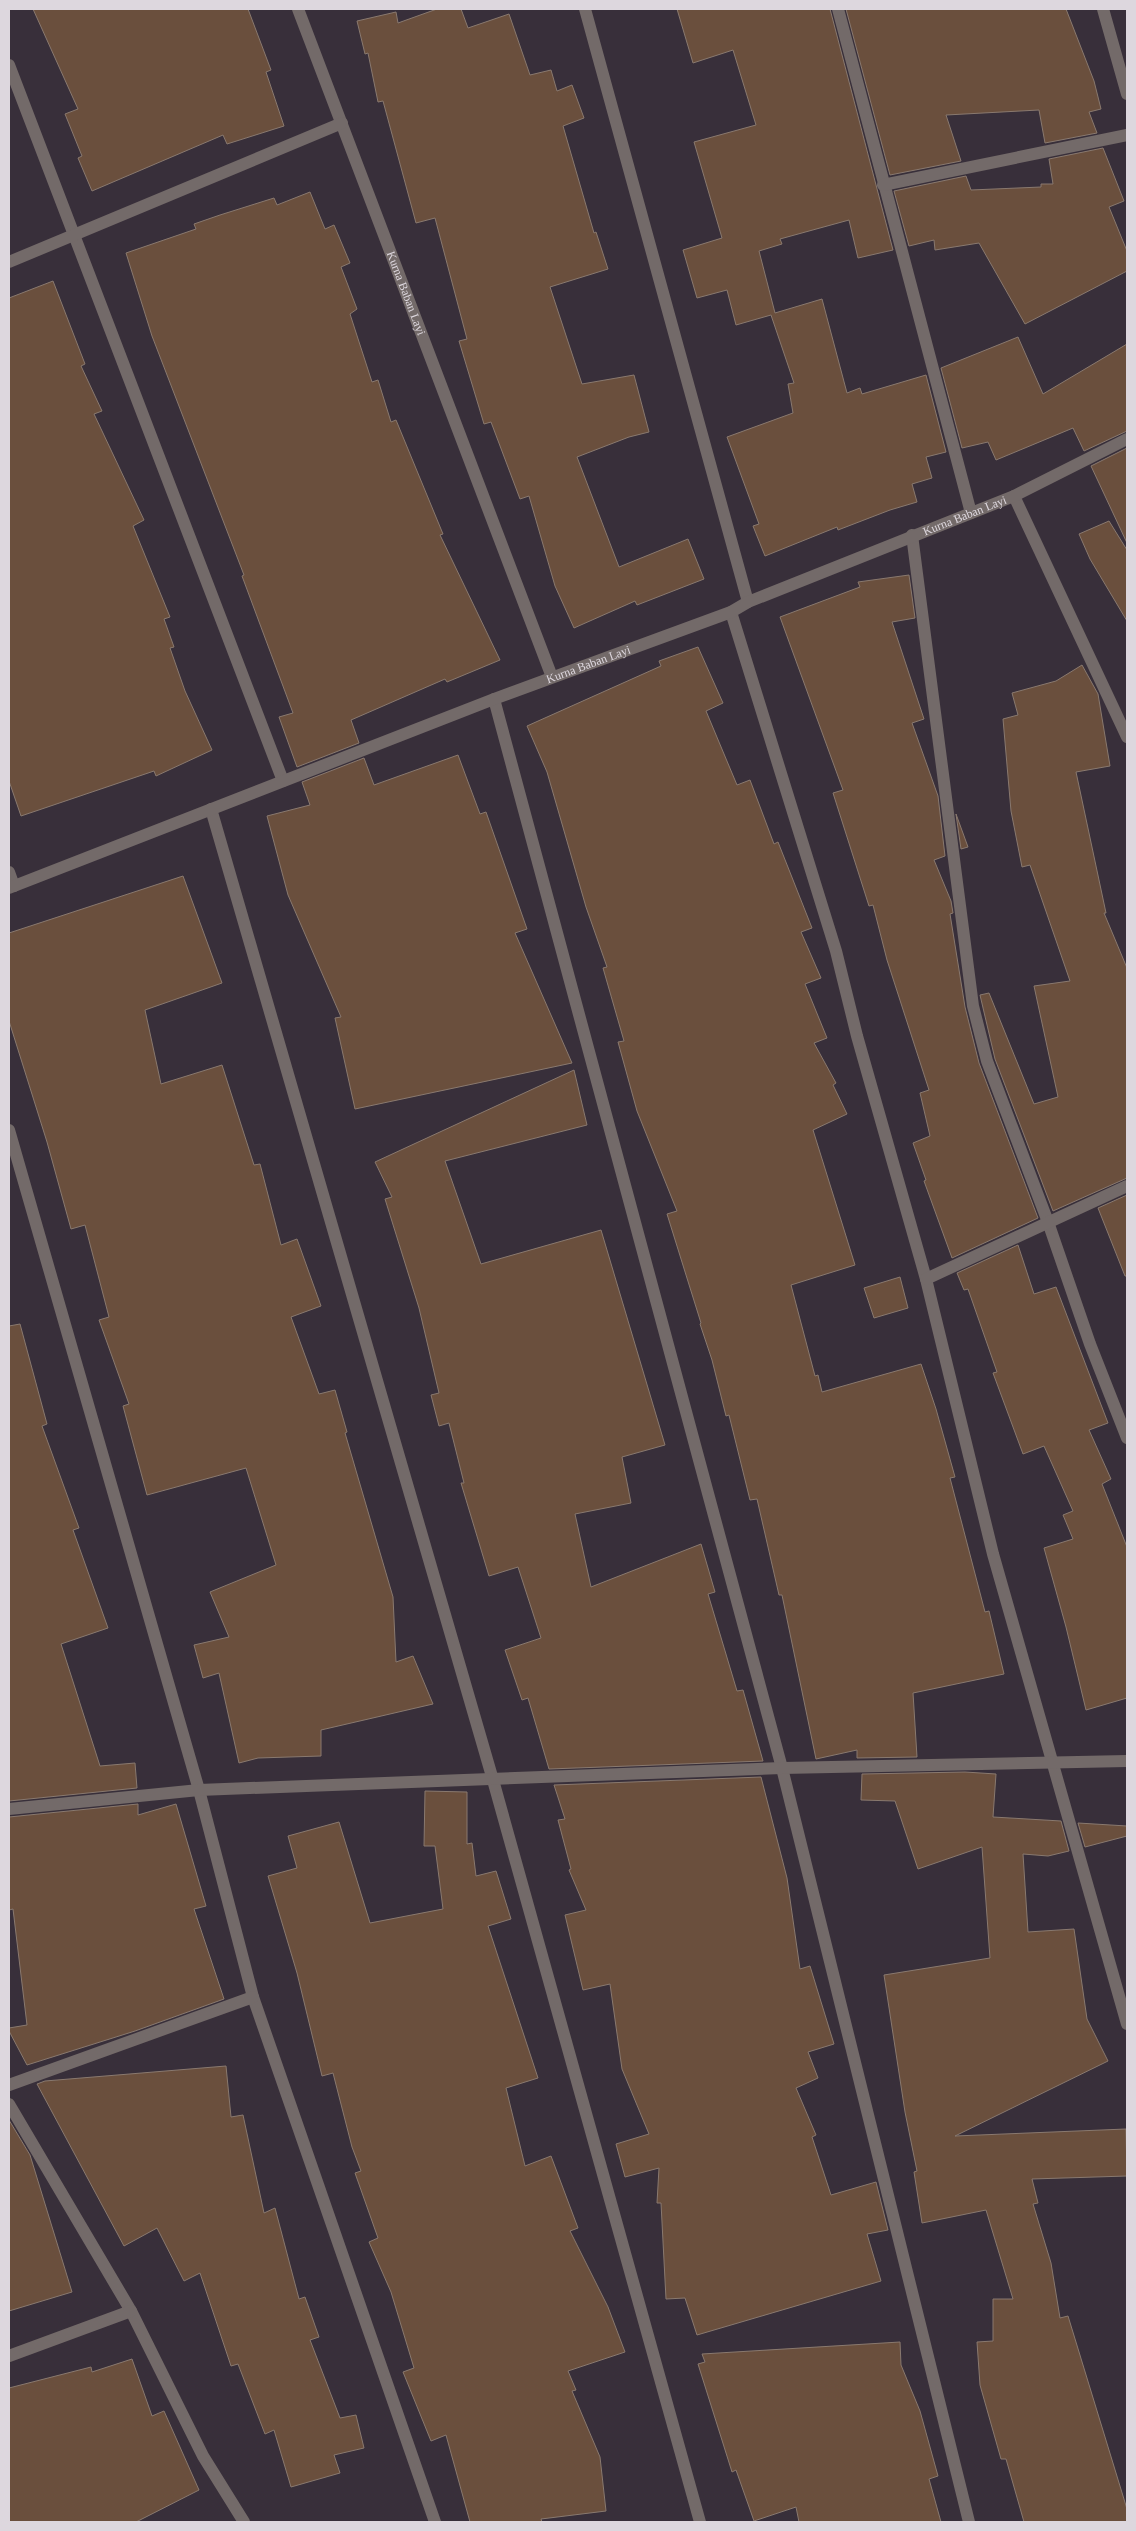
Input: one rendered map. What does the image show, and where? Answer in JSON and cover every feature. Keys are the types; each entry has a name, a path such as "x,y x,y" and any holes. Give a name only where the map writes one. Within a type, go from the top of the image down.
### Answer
{"street":[{"name":"Kurna Baban Layi","path":"298,9 552,677 731,612 748,602 912,535 1014,496 1127,737"},
{"path":"585,9 748,602"},
{"path":"838,9 971,513"},
{"path":"1103,9 1127,94"},
{"path":"9,65 283,781"},
{"path":"9,262 342,123"},
{"path":"883,184 1127,135"},
{"path":"1014,496 1127,439"},
{"path":"912,535 973,1006 987,1061 1048,1222 1090,1344 1127,1438"},
{"path":"731,612 836,951 857,1036 926,1280 992,1554 1127,2024"},
{"path":"9,872 11,886 552,677"},
{"path":"494,699 782,1768 969,2522"},
{"path":"211,809 493,1780 700,2522"},
{"path":"9,1130 199,1790 253,1997 436,2522"},
{"path":"926,1280 1127,1186"},
{"path":"9,1810 199,1790 782,1768 1127,1761"},
{"path":"9,2086 253,1997"},
{"path":"9,2104 131,2312 203,2456 244,2522"},
{"path":"9,2356 131,2312"}],"building":[{"path":"33,9 248,9 271,70 266,72 284,126 227,144 223,135 92,191 78,158 82,156 65,114 78,109"},
{"path":"437,9 461,9 468,28 509,14 530,75 551,70 557,91 572,85 584,118 563,126 594,233 596,232 608,269 550,287 582,384 634,375 649,432 629,437 577,457 619,567 688,539 704,579 637,605 635,601 574,628 555,586 529,496 520,499 491,422 484,424 459,341 467,339 435,218 416,223 383,101 378,102 368,53 365,54 357,21 396,12 398,23"},
{"path":"677,9 830,9 893,250 858,258 849,220 780,239 782,244 759,251 775,313 822,299 847,393 860,388 862,394 926,375 946,452 926,457 932,478 912,484 917,502 838,530 837,527 765,556 753,526 759,524 727,437 793,413 788,384 794,383 771,315 736,325 727,290 697,298 683,250 722,238 694,142 756,125 733,50 693,63"},
{"path":"846,9 1066,9 1094,81 1101,109 1089,112 1097,133 1045,143 1039,110 946,115 961,161 890,175"},
{"path":"1103,148 1124,201 1109,207 1127,251 1127,271 1025,324 979,243 935,250 934,240 909,246 894,191 966,176 971,190 1041,187 1041,184 1053,184 1049,159"},
{"path":"310,192 325,229 334,225 350,263 341,267 357,309 350,314 372,382 378,380 391,422 396,420 443,534 440,535 500,660 447,682 445,679 351,720 359,743 297,767 279,717 293,713 242,576 244,575 152,336 126,253 196,229 194,224 220,215 274,198 277,205"},
{"path":"53,281 85,364 81,366 102,411 94,414 144,520 133,526 170,617 164,619 174,647 170,648 185,691 212,750 156,776 154,771 21,816 9,781 9,298"},
{"path":"1018,337 1043,394 1127,344 1127,431 1084,451 1073,428 996,460 988,442 962,448 941,368"},
{"path":"1127,448 1127,543 1091,466"},
{"path":"1109,521 1127,550 1127,621 1090,559 1079,534"},
{"path":"909,575 915,618 892,622 924,719 912,723 938,796 945,856 934,860 951,901 953,913 950,914 965,1007 979,1063 1038,1218 952,1258 924,1181 926,1180 913,1143 930,1136 920,1093 929,1090 887,960 873,905 869,906 833,793 843,790 780,617 860,587 858,582"},
{"path":"698,647 723,703 706,711 737,785 750,780 774,844 778,842 812,928 801,932 821,978 805,984 827,1038 814,1043 836,1083 833,1085 847,1114 813,1130 855,1265 791,1285 815,1376 818,1375 822,1392 921,1364 955,1477 950,1478 985,1612 989,1611 1004,1674 913,1693 917,1757 857,1758 857,1750 816,1759 782,1595 779,1595 757,1499 750,1500 729,1415 726,1416 712,1360 667,1214 677,1211 637,1111 618,1042 624,1041 603,968 607,967 586,907 547,772 527,726 661,666 659,661"},
{"path":"1082,665 1098,694 1110,766 1076,772 1106,913 1104,913 1127,968 1127,1178 1053,1211 995,1059 980,995 989,993 1034,1104 1058,1097 1034,986 1070,981 1030,865 1022,867 1011,811 1003,719 1018,715 1012,693 1056,681"},
{"path":"458,755 480,814 486,812 527,929 515,933 572,1063 355,1109 335,1018 341,1017 288,895 267,816 310,805 302,782 364,758 374,785"},
{"path":"956,814 968,847 961,849"},
{"path":"183,876 222,983 145,1010 161,1084 222,1065 254,1165 260,1164 281,1245 297,1239 321,1306 291,1317 319,1394 335,1390 347,1432 345,1433 393,1597 396,1662 413,1656 433,1704 321,1730 321,1756 258,1758 239,1763 219,1673 203,1678 194,1645 229,1637 210,1592 276,1565 246,1468 147,1495 123,1406 129,1404 99,1320 109,1317 85,1225 71,1229 47,1142 9,1021 9,933"},
{"path":"574,1070 587,1125 445,1161 481,1264 601,1230 665,1445 622,1457 631,1503 575,1514 591,1587 701,1544 715,1592 708,1594 737,1691 743,1690 763,1761 549,1769 528,1698 522,1700 505,1650 541,1638 518,1567 489,1576 461,1483 464,1483 449,1423 439,1426 431,1395 439,1393 419,1308 385,1199 392,1197 375,1162"},
{"path":"1127,1195 1127,1276 1125,1276 1098,1208"},
{"path":"1018,1245 1034,1294 1056,1287 1108,1423 1089,1430 1111,1479 1102,1484 1127,1547 1127,1698 1086,1710 1044,1548 1073,1539 1063,1515 1073,1511 1044,1446 1023,1454 993,1373 997,1372 968,1289 964,1290 957,1273"},
{"path":"900,1277 908,1308 874,1318 864,1288"},
{"path":"20,1324 47,1424 42,1426 79,1528 73,1530 108,1628 61,1644 100,1766 135,1763 137,1788 9,1801 9,1326"},
{"path":"965,1772 996,1774 993,1817 1061,1821 1069,1851 1048,1856 1023,1854 1028,1932 1074,1929 1087,2019 1108,2061 955,2136 1126,2129 1127,2176 1032,2179 1038,2203 1033,2204 1051,2263 1060,2318 1068,2316 1127,2509 1127,2522 1024,2522 1006,2459 1001,2459 980,2385 977,2342 993,2341 993,2299 1013,2299 986,2210 922,2223 914,2172 917,2171 905,2112 884,1975 990,1958 982,1847 918,1869 895,1801 861,1800 862,1774"},
{"path":"761,1777 787,1878 800,1969 810,1966 834,2044 808,2052 818,2078 796,2088 816,2135 812,2137 831,2195 876,2182 888,2230 867,2234 881,2281 697,2335 685,2298 666,2299 661,2203 657,2203 659,2168 625,2177 616,2144 649,2134 622,2069 610,1984 583,1990 565,1915 586,1910 569,1870 571,1869 558,1820 565,1819 554,1785"},
{"path":"425,1791 467,1792 467,1844 472,1843 476,1876 496,1871 511,1919 488,1926 538,2078 506,2088 525,2166 551,2156 578,2228 570,2231 608,2307 625,2352 568,2371 576,2390 572,2391 600,2457 606,2511 541,2519 542,2522 470,2522 446,2435 431,2441 403,2372 414,2368 391,2292 369,2242 378,2238 355,2173 361,2171 352,2147 333,2073 322,2076 297,1973 268,1876 297,1868 288,1836 339,1822 370,1923 443,1909 435,1846 424,1846"},
{"path":"138,1804 138,1815 176,1804 206,1906 194,1909 224,1999 135,2031 27,2065 9,2031 9,2028 27,2025 13,1909 9,1910 9,1817"},
{"path":"1078,1823 1127,1826 1127,1836 1085,1847"},
{"path":"226,2066 231,2117 243,2115 264,2213 275,2208 299,2299 305,2297 319,2337 310,2340 340,2418 356,2415 364,2448 334,2455 340,2473 291,2487 274,2430 265,2434 238,2364 231,2366 200,2273 184,2281 157,2228 124,2246 37,2084 45,2081"},
{"path":"9,2120 30,2155 72,2292 9,2311"},
{"path":"900,2342 901,2365 920,2411 938,2476 929,2479 941,2522 799,2522 796,2507 754,2521 736,2470 732,2472 698,2364 705,2362 702,2354"},
{"path":"132,2359 152,2416 164,2411 199,2490 136,2522 9,2522 9,2388 91,2367 92,2372"}]}
